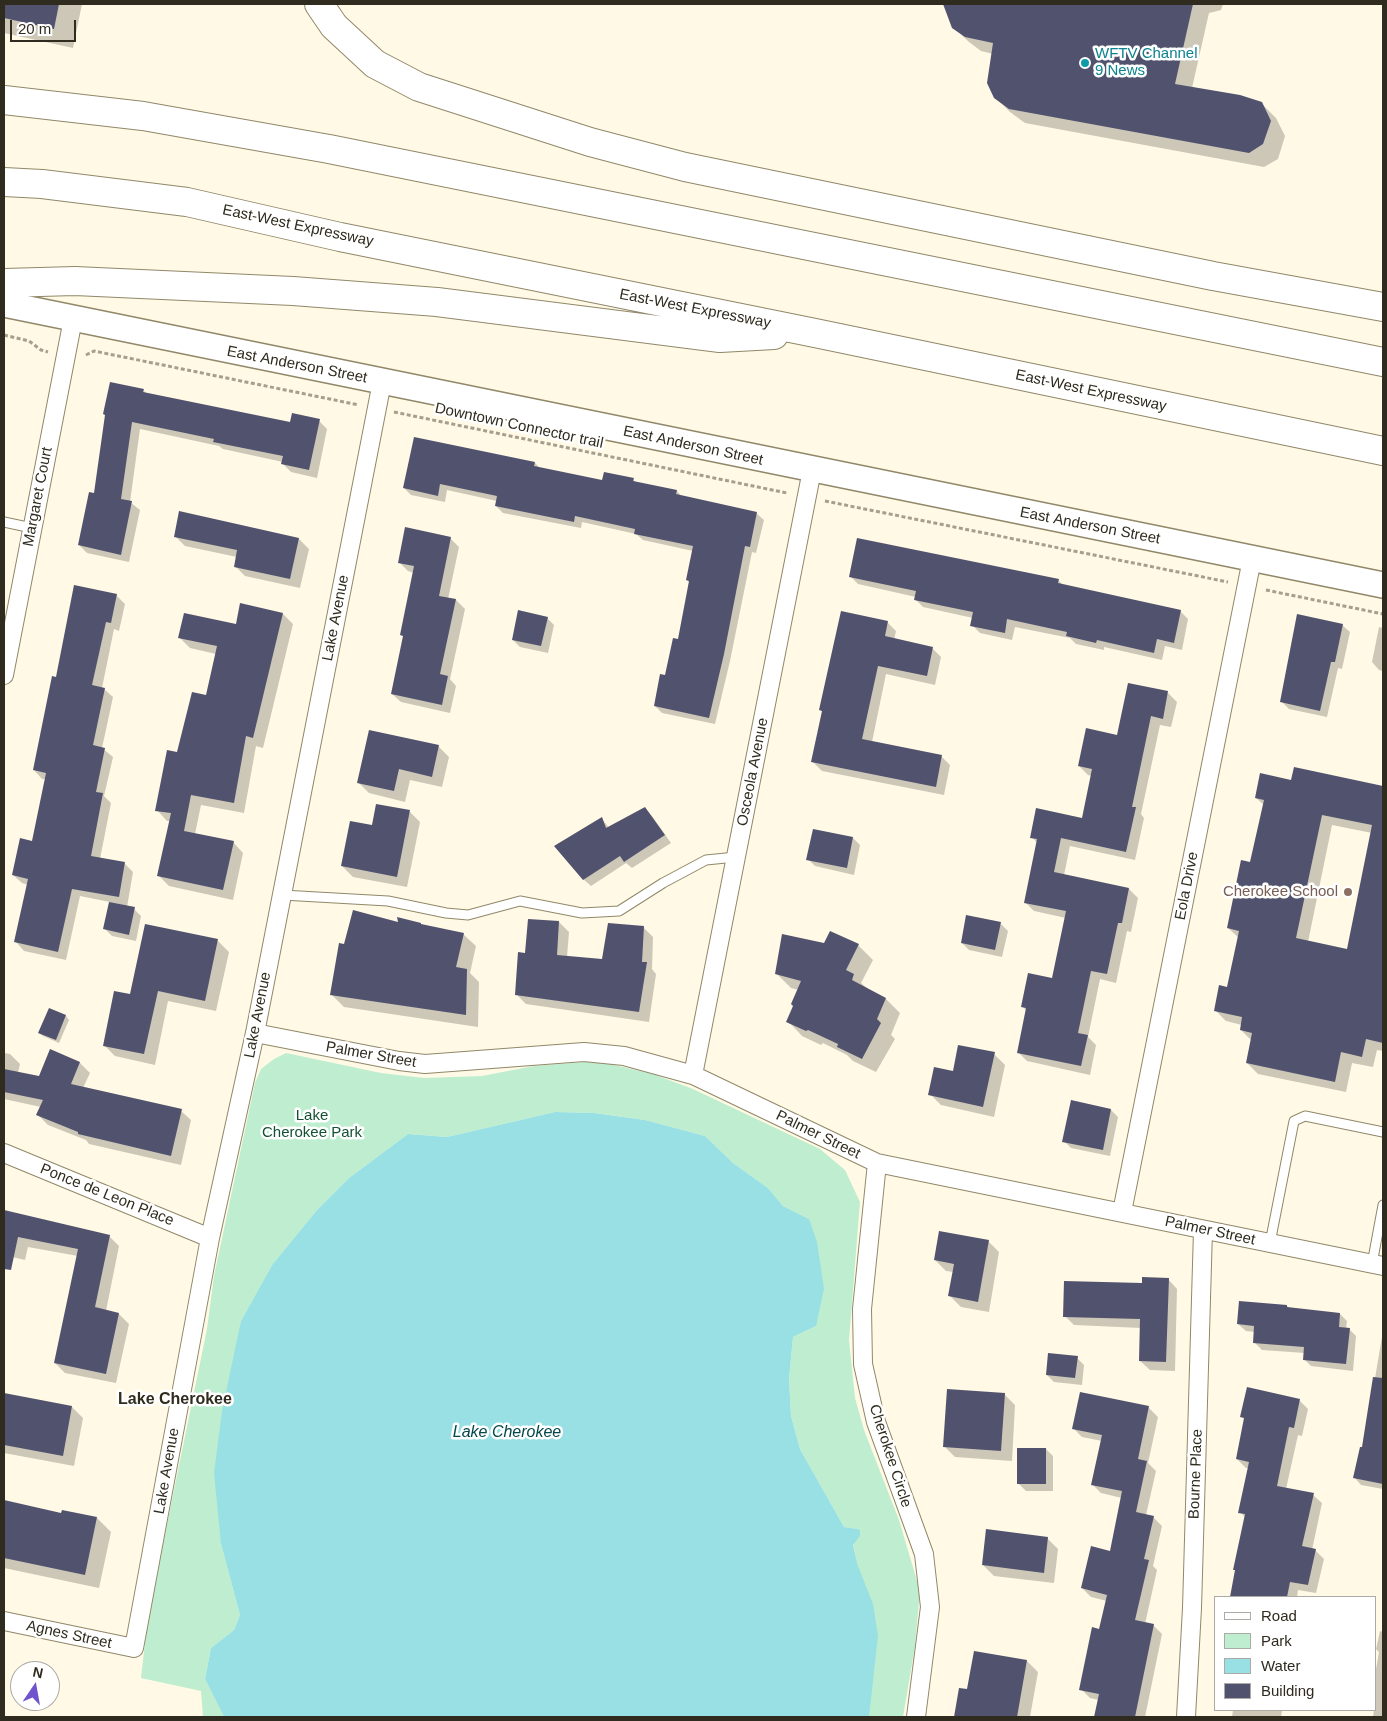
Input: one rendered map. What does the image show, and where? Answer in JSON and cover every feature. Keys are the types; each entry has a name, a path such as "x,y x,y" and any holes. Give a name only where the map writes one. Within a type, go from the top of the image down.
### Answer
{"highway":[{"path":"319,4 334,26 375,64 419,87 590,142 685,167 1213,276 1383,307"},
{"path":"4,100 142,116 329,149 1383,362"},
{"name":"East-West Expressway","path":"4,182 42,184 187,202 340,237 1383,451"},
{"path":"4,283 75,281 293,291 418,300 720,338 814,333"}],"main road":[{"name":"East Anderson Street","path":"4,304 1383,585"}],"street":[{"name":"Margaret Court","path":"4,674 73,319"},
{"name":"Lake Avenue","path":"134,1648 210,1238 255,1034 382,382"},
{"name":"Osceola Avenue","path":"693,1075 812,470"},
{"name":"Eola Drive","path":"1122,1212 1252,559"},
{"name":"Palmer Street","path":"255,1034 399,1061 425,1064 584,1052 624,1056 693,1075 877,1163 1378,1265"},
{"name":"Ponce de Leon Place","path":"4,1153 210,1238"},
{"name":"Cherokee Circle","path":"877,1163 862,1309 863,1364 876,1422 924,1554 930,1607 916,1717"},
{"name":"Bourne Place","path":"1186,1717 1192,1608 1203,1230"},
{"name":"Agnes Street","path":"4,1624 134,1648"}],"lane":[{"path":"4,522 32,528"},
{"path":"282,895 388,901 446,913 468,915 520,901 582,913 618,911 663,883 706,860 736,857"},
{"path":"1270,1243 1294,1121 1305,1116 1383,1132"},
{"path":"1378,1265 1383,1205"}],"path":[{"path":"4,335 29,341 41,350"},
{"path":"79,358 94,351 362,406"},
{"name":"Downtown Connector trail","path":"387,411 792,494"},
{"path":"823,500 1230,583"},
{"path":"1262,589 1383,614"}],"green space":[{"name":"Lake Cherokee Park","path":"286,1053 381,1073 424,1078 482,1076 534,1066 597,1061 653,1074 693,1089 820,1149 845,1170 860,1202 849,1340 855,1398 864,1430 899,1520 920,1591 915,1646 903,1717 869,1717 858,1566 853,1544 860,1536 858,1529 844,1527 800,1449 791,1416 789,1379 793,1337 816,1326 809,1219 783,1206 768,1188 733,1163 705,1136 645,1120 594,1113 555,1112 447,1137 408,1134 349,1178 317,1210 272,1265 241,1321 221,1544 240,1615 234,1630 211,1648 205,1679 224,1717 203,1717 201,1691 141,1678 148,1617 207,1329 214,1276 255,1083 261,1069"}],"water":[{"name":"Lake Cherokee","path":"555,1112 594,1113 645,1120 705,1136 733,1163 768,1188 783,1206 809,1219 817,1242 824,1289 816,1326 793,1337 789,1379 791,1416 800,1449 844,1527 860,1531 860,1536 853,1545 858,1566 873,1604 878,1636 869,1717 224,1717 205,1679 211,1648 234,1630 240,1615 221,1544 214,1473 222,1411 241,1321 272,1265 317,1210 349,1178 408,1134 447,1137"}],"building":[{"path":"4,4 59,4 54,29 4,18"},
{"name":"WFTV Channel 9 News","path":"943,4 1193,4 1175,84 1240,95 1262,102 1271,121 1263,144 1249,153 1009,109 994,98 987,83 993,43 965,37 952,28"},
{"path":"110,382 144,389 143,392 290,422 292,413 320,419 309,470 281,464 283,456 213,442 214,439 132,422 121,499 132,501 121,555 78,545 89,492 94,493 105,415 103,414"},
{"path":"414,437 535,462 534,466 602,480 604,472 634,478 633,481 677,490 676,494 757,512 750,547 745,546 724,654 709,718 654,706 660,674 665,675 673,638 678,639 689,581 686,580 693,546 634,534 635,529 575,516 574,522 495,506 497,496 440,484 438,496 403,488"},
{"path":"179,511 299,538 290,579 234,567 237,550 174,537"},
{"path":"405,527 451,537 439,596 456,599 440,674 448,676 442,705 391,694 403,636 400,635 414,566 398,563"},
{"path":"857,538 1059,579 1058,583 1181,610 1174,643 1157,639 1154,653 1097,640 1096,643 1066,636 1067,632 1007,619 1005,633 970,626 973,612 914,600 916,591 849,577"},
{"path":"74,585 117,594 111,623 106,622 92,685 105,688 93,745 105,748 96,792 103,793 91,856 125,862 119,897 72,889 58,952 14,942 28,879 12,875 20,838 32,841 46,773 33,770 52,676 56,677"},
{"path":"240,603 283,613 253,738 246,736 234,803 191,795 184,831 234,841 223,890 157,876 171,813 155,811 167,750 177,752 192,692 206,695 217,646 178,638 184,613 236,624"},
{"path":"518,610 548,617 541,646 512,640"},
{"path":"841,611 888,621 885,636 933,647 927,676 878,666 862,739 942,755 936,787 811,762 822,711 819,710"},
{"path":"1297,614 1343,624 1335,662 1331,662 1320,711 1280,702"},
{"path":"1128,683 1168,691 1163,719 1151,716 1132,807 1136,807 1126,852 1061,838 1054,872 1129,888 1122,923 1118,923 1107,974 1091,971 1078,1033 1088,1035 1081,1066 1017,1053 1026,1008 1021,1007 1028,973 1052,978 1066,911 1024,903 1037,839 1030,838 1036,808 1082,818 1092,769 1078,766 1086,728 1117,735"},
{"path":"369,730 439,745 432,777 399,769 394,791 357,783"},
{"path":"1294,767 1383,786 1383,1043 1366,1039 1362,1057 1341,1052 1335,1082 1246,1063 1252,1033 1240,1030 1242,1017 1214,1011 1219,985 1227,987 1239,931 1227,928 1241,860 1250,862 1264,800 1255,798 1260,773 1291,780","holes":["1322,815 1372,825 1347,949 1296,938"]},
{"path":"376,804 410,810 397,877 341,866 350,821 372,825"},
{"path":"645,807 665,835 624,862 620,856 583,880 554,846 602,817 606,828"},
{"path":"813,829 853,837 847,868 806,860"},
{"path":"109,902 135,907 129,935 103,929"},
{"path":"353,910 398,922 397,917 464,933 456,967 467,969 466,1015 330,995 339,943 344,944"},
{"path":"966,915 1001,922 995,950 961,943"},
{"path":"528,919 559,921 557,955 602,959 608,923 644,926 642,962 647,962 639,1012 515,995 518,952 525,953"},
{"path":"145,924 218,939 205,1001 158,991 144,1054 103,1046 114,991 130,994"},
{"path":"830,931 859,944 846,970 854,974 852,980 886,998 877,1019 881,1023 862,1059 837,1047 838,1044 786,1022 801,981 775,974 782,934 824,943"},
{"path":"49,1008 66,1015 56,1040 38,1033"},
{"path":"958,1045 995,1052 983,1107 928,1095 934,1067 953,1071"},
{"path":"50,1049 80,1062 71,1084 182,1109 171,1156 78,1134 78,1132 36,1115 43,1100 4,1092 4,1069 39,1076"},
{"path":"1071,1100 1111,1109 1103,1150 1062,1142"},
{"path":"4,1210 110,1235 95,1307 119,1313 106,1374 54,1363 78,1249 18,1237 11,1270 4,1269"},
{"path":"939,1231 989,1240 978,1302 948,1296 954,1264 934,1260"},
{"path":"1142,1277 1169,1278 1166,1362 1139,1361 1140,1319 1063,1317 1064,1281 1142,1283"},
{"path":"1239,1301 1287,1305 1287,1307 1340,1313 1339,1327 1350,1328 1346,1364 1303,1360 1304,1347 1253,1343 1254,1326 1237,1324"},
{"path":"1048,1353 1078,1356 1075,1378 1046,1375"},
{"path":"1373,1377 1383,1378 1383,1484 1353,1478 1360,1447 1362,1447"},
{"path":"1247,1387 1300,1399 1294,1428 1289,1427 1277,1486 1314,1493 1302,1546 1316,1549 1308,1585 1290,1582 1287,1596 1230,1596 1235,1570 1233,1570 1245,1514 1238,1513 1249,1462 1236,1459 1244,1418 1240,1417"},
{"path":"947,1389 1005,1393 1001,1451 943,1447"},
{"path":"1080,1392 1149,1406 1138,1459 1147,1461 1136,1512 1154,1516 1144,1559 1149,1560 1135,1620 1154,1624 1135,1717 1094,1717 1099,1694 1079,1690 1092,1627 1099,1629 1107,1595 1081,1588 1091,1546 1110,1551 1122,1491 1091,1485 1102,1435 1072,1429"},
{"path":"4,1393 72,1406 63,1456 4,1445"},
{"path":"1017,1448 1046,1448 1046,1484 1017,1484"},
{"path":"4,1500 61,1513 62,1510 97,1517 85,1575 4,1558"},
{"path":"986,1529 1048,1537 1044,1573 982,1565"},
{"path":"974,1651 1027,1660 1017,1717 954,1717 959,1688 967,1689"}],"place":[{"name":"WFTV Channel 9 News","path":"1085,63"},
{"name":"Cherokee School","path":"1348,892"}],"district":[{"name":"Lake Cherokee","path":"175,1400"}]}
